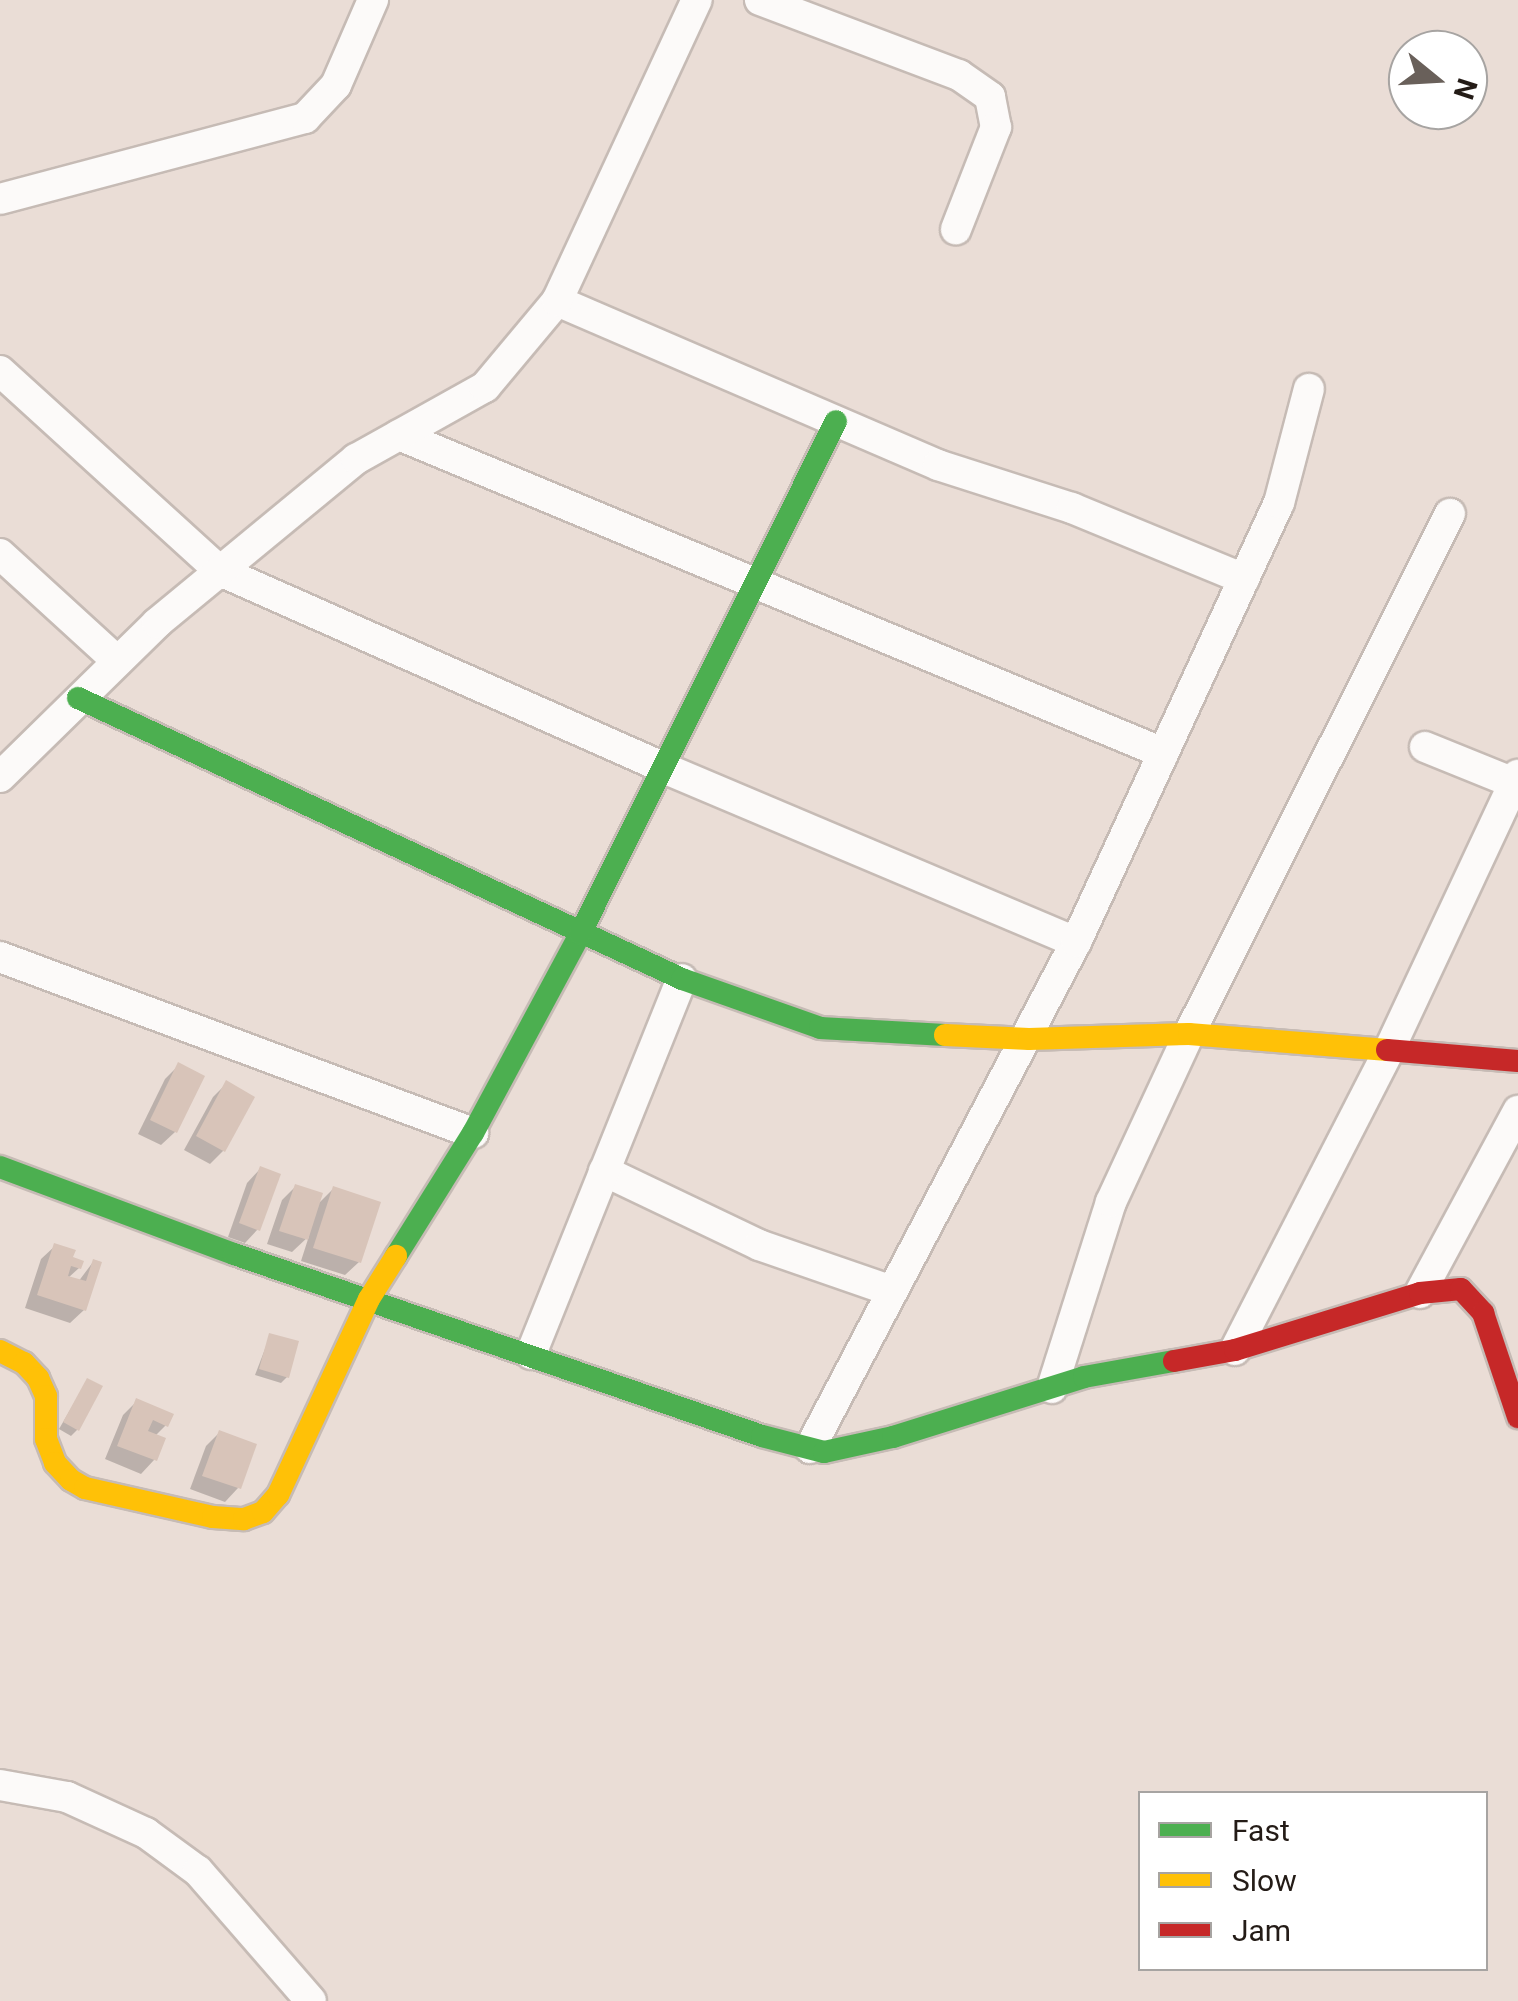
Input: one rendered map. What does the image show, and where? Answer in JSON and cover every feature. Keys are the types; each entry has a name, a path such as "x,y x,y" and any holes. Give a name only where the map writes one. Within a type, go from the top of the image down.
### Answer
{"street":[{"path":"0,199 305,118 336,85 373,0"},
{"path":"0,777 116,661 356,460 485,388 557,300 698,0"},
{"path":"760,0 959,75 990,97 996,127 956,230"},
{"path":"557,300 938,465 1072,508 1244,579"},
{"path":"0,371 220,571 666,769 1076,942"},
{"path":"810,1448 1029,1039 1076,942 1279,504 1309,389"},
{"path":"0,1350 24,1362 38,1378 46,1396 46,1439 55,1463 71,1480 85,1488 213,1516 244,1518 263,1512 278,1495 369,1299 473,1133 580,934 666,769 836,421"},
{"path":"399,436 1164,753"},
{"path":"1052,1388 1112,1202 1189,1034 1450,514"},
{"path":"0,554 116,661"},
{"path":"78,698 580,934 682,978 820,1028 1029,1039 1189,1034 1518,1061"},
{"path":"1235,1350 1388,1050 1516,779 1425,747"},
{"path":"0,957 473,1133"},
{"path":"531,1354 682,978"},
{"path":"1420,1293 1518,1111"},
{"path":"0,1167 762,1436 824,1452 893,1437 1084,1377 1235,1350 1420,1293 1461,1289 1484,1313 1518,1417"},
{"path":"604,1171 759,1245 892,1291"},
{"path":"0,1785 67,1796 146,1833 198,1871 311,2001"}],"building":[{"path":"178,1062 205,1076 177,1133 150,1120"},
{"path":"226,1080 255,1097 225,1152 196,1136"},
{"path":"260,1166 281,1174 260,1231 239,1223"},
{"path":"295,1184 323,1193 308,1240 279,1231"},
{"path":"333,1186 381,1202 361,1263 313,1248"},
{"path":"54,1243 76,1250 73,1257 84,1261 81,1269 71,1266 68,1276 86,1281 93,1259 102,1262 86,1311 37,1295"},
{"path":"269,1333 299,1341 289,1378 259,1369"},
{"path":"87,1378 103,1386 79,1431 63,1422"},
{"path":"136,1398 174,1414 168,1427 153,1420 148,1431 166,1438 157,1461 117,1446"},
{"path":"219,1430 257,1444 241,1489 202,1476"}],"traffic: fast":[{"path":"396,1256 473,1133 580,934 836,421"},
{"path":"78,698 682,979 820,1028 945,1035"},
{"path":"0,1167 234,1254 762,1436 824,1452 893,1437 1084,1377 1174,1361"}],"traffic: slow":[{"path":"945,1035 1029,1039 1189,1034 1387,1050"},
{"path":"0,1351 24,1363 38,1378 46,1396 46,1439 55,1463 71,1480 85,1488 213,1517 244,1519 263,1512 278,1495 369,1299 396,1256"}],"traffic: jam":[{"path":"1387,1050 1518,1061"},
{"path":"1174,1361 1235,1350 1420,1293 1461,1289 1483,1313 1518,1417"}]}
